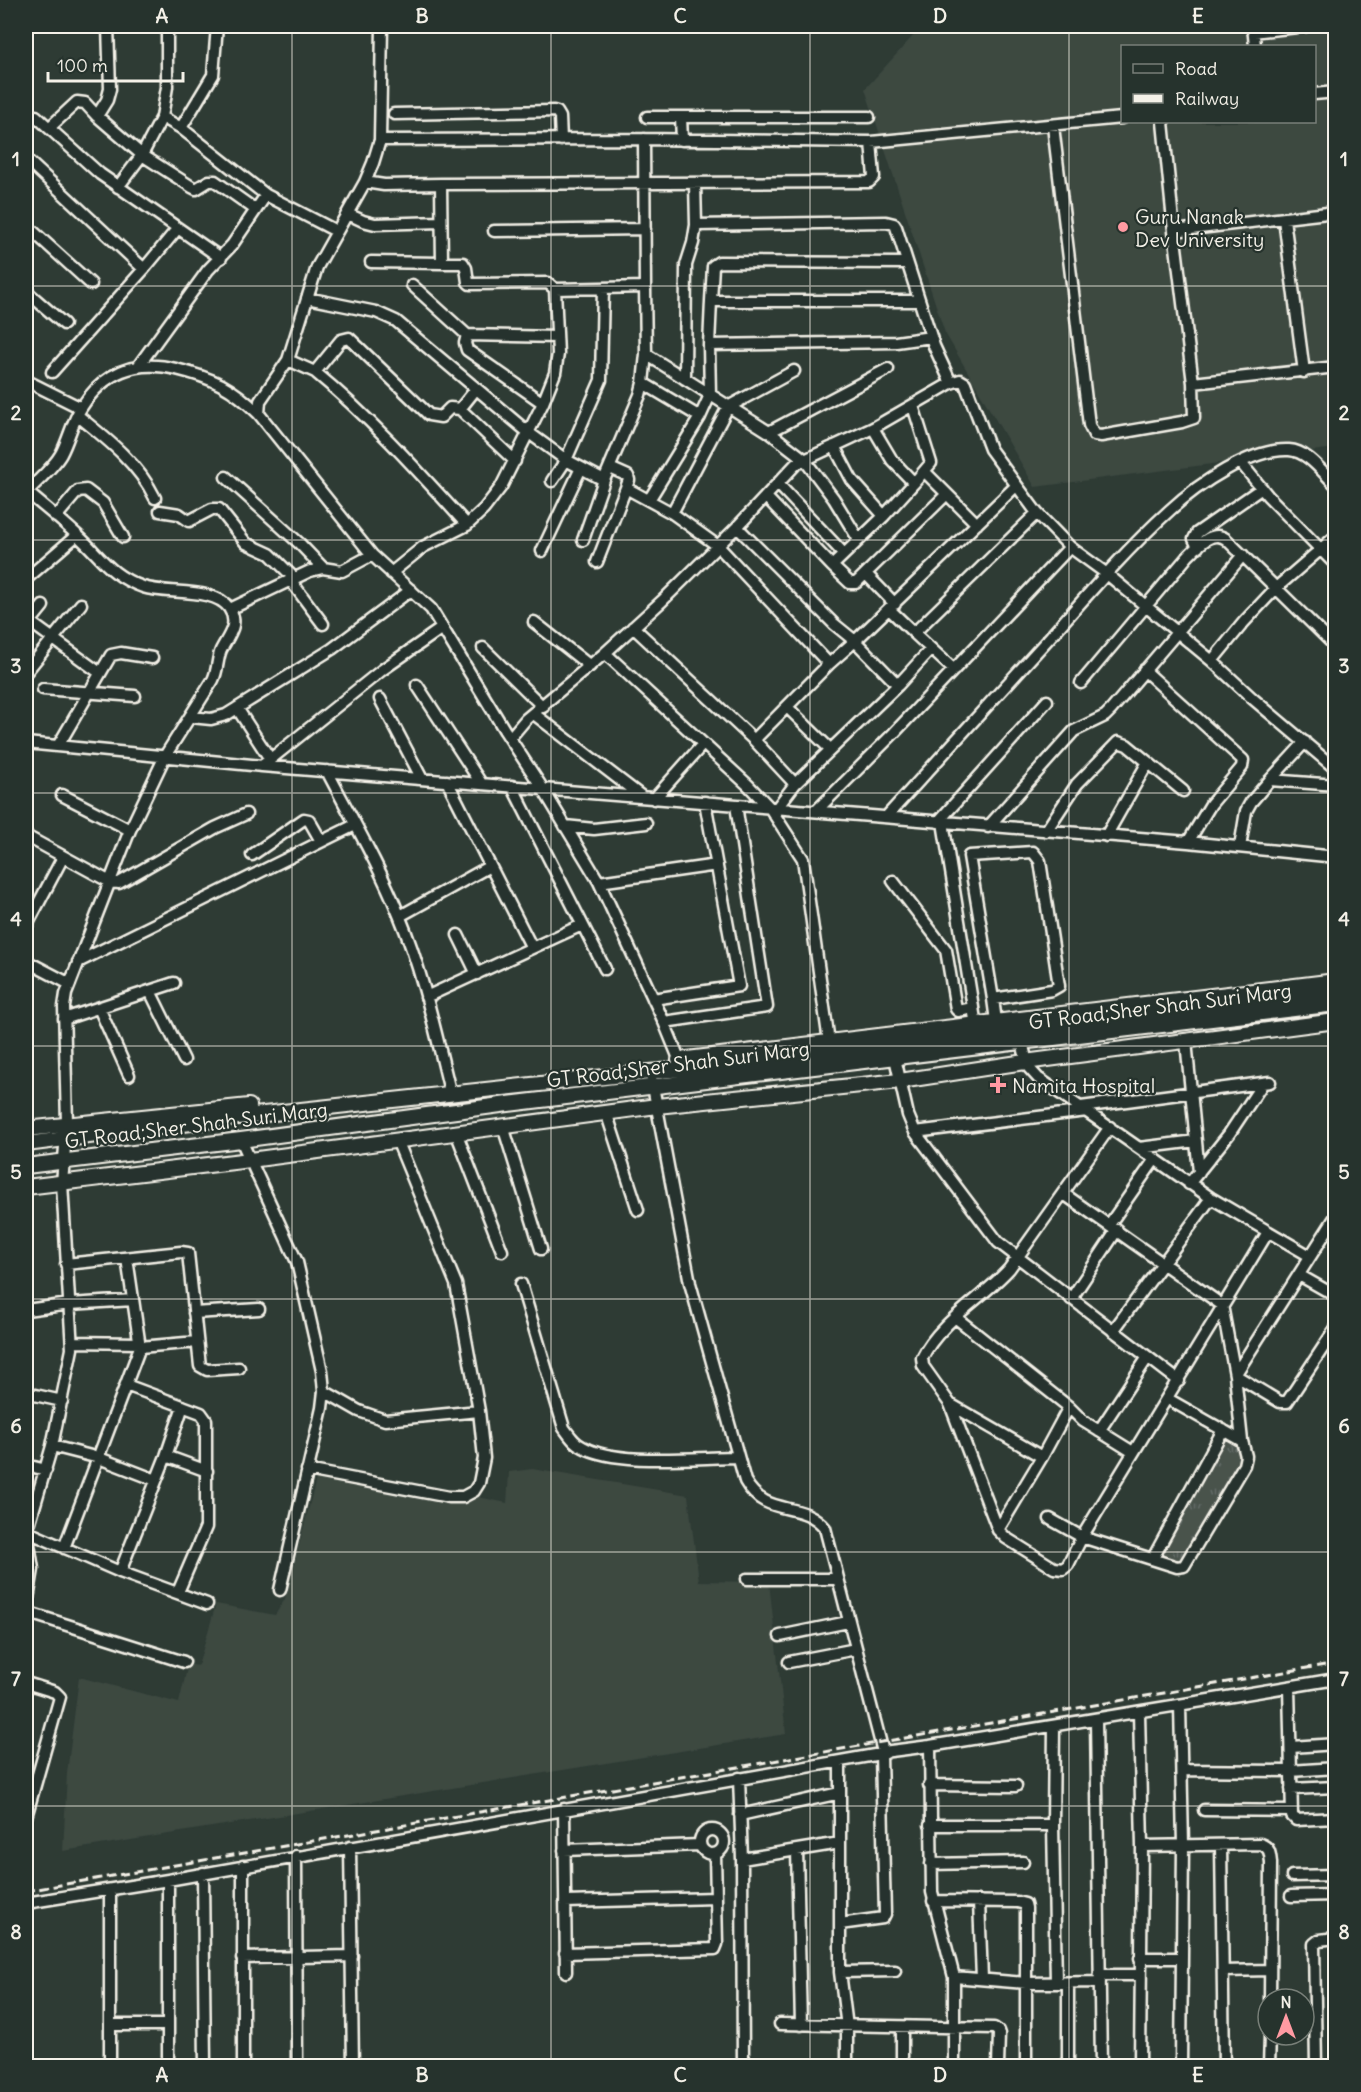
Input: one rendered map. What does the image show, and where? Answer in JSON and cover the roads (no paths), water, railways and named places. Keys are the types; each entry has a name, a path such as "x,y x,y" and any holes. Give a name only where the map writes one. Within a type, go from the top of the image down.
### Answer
{"main road":[{"path":"977,1030 996,1021 1335,981"},
{"name":"GT Road;Sher Shah Suri Marg","path":"26,1144 451,1091 650,1071 681,1064 830,1049 977,1030 1335,993"},
{"name":"GT Road;Sher Shah Suri Marg","path":"26,1166 1335,1004"},
{"path":"26,1187 250,1160 606,1112 900,1081 1335,1021"},
{"path":"26,1129 451,1091 681,1064"}],"street":[{"path":"97,116 107,100 110,89 108,26"},
{"path":"118,187 142,155 162,117 167,87 167,26"},
{"path":"181,128 213,75 217,26"},
{"path":"259,414 260,400 288,360 317,267 374,163 380,140 382,26"},
{"path":"1255,45 1253,29 1306,26"},
{"path":"1316,94 1335,92"},
{"path":"49,128 77,102 85,104 142,155 195,189 209,181 215,181 255,210"},
{"path":"394,114 554,111 560,114 561,140"},
{"path":"26,126 36,116 100,174 221,258"},
{"path":"162,117 181,128 266,195 336,231"},
{"path":"647,117 869,117"},
{"path":"681,117 682,140"},
{"path":"380,140 644,139 872,142 1121,118"},
{"path":"1053,126 1091,430 1094,435 1101,436 1189,421 1194,418 1193,383 1163,123"},
{"path":"583,540 604,480 643,383 646,354 644,139"},
{"path":"365,182 384,185 869,182 874,177 872,142"},
{"path":"26,159 144,269"},
{"path":"685,379 686,265 696,225 695,183"},
{"path":"441,184 442,263"},
{"path":"139,365 208,270 232,245 266,195"},
{"path":"1174,231 1335,212"},
{"path":"348,214 375,224 441,222"},
{"path":"1284,219 1304,372"},
{"path":"696,225 891,222 896,227 931,337 951,383"},
{"path":"26,225 91,284"},
{"path":"52,372 178,228"},
{"path":"494,231 645,229"},
{"path":"371,262 459,263 465,265 470,284 548,283 555,289 645,287"},
{"path":"649,500 700,417 710,395 711,301 713,269 716,263 906,263"},
{"path":"412,285 467,335 557,337"},
{"path":"552,481 566,460 601,380 603,288"},
{"path":"391,573 423,547 467,525 493,498 515,461 555,374 558,354 555,289"},
{"path":"26,291 64,324"},
{"path":"307,298 386,315 396,321 529,433 566,460 604,480"},
{"path":"711,301 919,301"},
{"path":"467,335 465,343 467,350 543,403"},
{"path":"709,345 896,342 931,337"},
{"path":"315,372 341,340 349,338 429,415 441,417 450,408 460,409 515,461"},
{"path":"646,354 769,432 804,459 834,499 859,540"},
{"path":"288,360 315,372 373,426 467,525"},
{"path":"184,1662 26,1611 33,1569 26,1531 46,1470 72,1357 62,1183 67,1124 64,1007 78,962 130,830 165,756 213,680 221,650 232,631 233,615 230,609 214,596 156,591 131,582 107,567 77,535 26,492 60,456 79,411 107,378 139,365 171,367 210,379 240,395 259,414 372,555 431,609 599,882 664,1022 681,1064 683,1084"},
{"path":"1193,383 1335,367"},
{"path":"769,432 888,369"},
{"path":"672,513 728,407 794,370"},
{"path":"510,738 526,719 605,653 718,546 789,470 804,459 873,428 960,380 964,383 987,443 1037,513 1070,547 1107,574 1212,661 1260,705 1334,766"},
{"path":"29,382 79,411 117,447 146,481 155,498"},
{"path":"643,383 700,417"},
{"path":"460,409 476,389"},
{"path":"832,566 884,516 931,463 913,406"},
{"path":"873,428 892,460 914,483"},
{"path":"834,446 852,480 884,516"},
{"path":"886,817 1107,574 1171,509 1218,474 1241,462 1284,450 1304,455 1335,485"},
{"path":"1241,462 1262,488 1335,565"},
{"path":"542,551 581,468"},
{"path":"597,562 629,477 610,468"},
{"path":"925,472 976,524"},
{"path":"226,477 299,543 323,568"},
{"path":"778,484 844,554"},
{"path":"754,740 829,664 892,607 1016,486"},
{"path":"626,488 672,513 718,546 829,664"},
{"path":"1198,547 1194,539 1197,533 1262,488"},
{"path":"56,517 78,491 86,490 103,503 123,537"},
{"path":"766,497 832,566 850,583 855,583 947,494"},
{"path":"160,511 179,514 189,521 212,509 219,509 246,543 270,554 293,580 323,624"},
{"path":"914,633 1037,513"},
{"path":"737,527 898,685"},
{"path":"26,579 77,535"},
{"path":"1081,683 1198,547 1215,535 1226,538 1335,647"},
{"path":"1212,661 1276,588 1335,536"},
{"path":"816,811 1070,547"},
{"path":"230,609 323,568 342,572 372,555"},
{"path":"988,827 1074,731 1105,716 1243,555"},
{"path":"866,574 914,633 954,670"},
{"path":"191,717 218,717 237,708 332,649 411,590"},
{"path":"26,672 81,604"},
{"path":"43,606 28,625 52,639 100,674"},
{"path":"534,622 590,666"},
{"path":"633,627 754,740 795,784"},
{"path":"266,762 382,670 442,628"},
{"path":"483,648 538,710 642,797"},
{"path":"773,808 932,649"},
{"path":"58,746 114,653 122,652 152,658"},
{"path":"605,653 773,808 803,859 830,1049"},
{"path":"1144,670 1243,760 1242,767 1211,804 1188,843"},
{"path":"417,685 481,783"},
{"path":"43,689 135,696"},
{"path":"380,699 422,778"},
{"path":"941,822 1047,702"},
{"path":"787,707 830,749"},
{"path":"237,708 266,762"},
{"path":"1046,831 1077,784 1114,744 1121,742 1183,791"},
{"path":"1240,848 1246,811 1251,802 1305,742"},
{"path":"26,743 165,756 266,762 327,771 1188,843 1335,858"},
{"path":"654,799 703,744"},
{"path":"1106,836 1148,762"},
{"path":"327,771 400,916 426,997 451,1091"},
{"path":"1270,780 1335,785"},
{"path":"447,781 532,948"},
{"path":"512,786 605,969"},
{"path":"62,795 130,830"},
{"path":"653,999 739,986 705,802"},
{"path":"664,1022 767,1006 736,805"},
{"path":"26,836 110,882 119,882 215,828 246,814"},
{"path":"252,855 304,819 309,820 321,841"},
{"path":"941,822 977,1030"},
{"path":"565,826 594,829 646,823"},
{"path":"78,962 355,825"},
{"path":"993,999 1052,990 1059,986 1040,861 1033,852 969,856 996,1021"},
{"path":"26,927 63,857"},
{"path":"599,882 717,865"},
{"path":"400,916 490,866"},
{"path":"893,880 946,950 956,1009 958,1011 973,1008"},
{"path":"426,997 582,925"},
{"path":"458,935 477,974"},
{"path":"949,961 965,958"},
{"path":"26,961 70,984"},
{"path":"64,1019 174,984"},
{"path":"150,991 184,1060"},
{"path":"99,1008 129,1075"},
{"path":"1186,1041 1198,1172"},
{"path":"1022,1042 1025,1062 1031,1073 1189,1184 1310,1256"},
{"path":"895,1058 908,1115 915,1132 987,1231 1017,1258 1179,1381"},
{"path":"650,1071 690,1283 745,1481 757,1498 767,1504 804,1513 820,1522 828,1537 848,1622 884,1754 885,1914 883,1918 876,1921 840,1924"},
{"path":"915,1132 1267,1083 1189,1184"},
{"path":"606,1112 638,1210"},
{"path":"503,1126 542,1249"},
{"path":"1110,1128 1017,1258 996,1283 955,1317 923,1354 921,1362 950,1404 998,1530 1005,1538 1059,1570 1068,1565 1082,1537 1268,1232"},
{"path":"456,1132 502,1251"},
{"path":"241,1140 297,1262 322,1371 324,1391 280,1590"},
{"path":"307,1470 449,1497 463,1497 474,1491 482,1473 484,1458 479,1411 456,1284 397,1140"},
{"path":"1139,1148 1196,1141"},
{"path":"1071,1299 1155,1159"},
{"path":"1050,1519 1082,1537 1181,1568 1187,1563 1244,1465 1246,1456 1242,1441 1235,1375 1222,1305 1064,1194"},
{"path":"1113,1331 1211,1198"},
{"path":"1235,1375 1335,1216"},
{"path":"66,1264 188,1253 199,1362 202,1369 239,1368"},
{"path":"64,1548 140,1345 127,1258"},
{"path":"1299,1275 1335,1296"},
{"path":"521,1284 564,1428 572,1440 600,1454 622,1458 738,1457"},
{"path":"26,1310 70,1304 133,1300"},
{"path":"195,1313 259,1309"},
{"path":"955,1317 1069,1407 1079,1418 1134,1452"},
{"path":"1235,1375 1280,1402 1287,1402 1335,1328"},
{"path":"72,1342 140,1345 197,1342"},
{"path":"1099,1431 1148,1357"},
{"path":"126,1385 201,1413 206,1420 206,1527 178,1592"},
{"path":"324,1391 359,1412 385,1420 479,1411"},
{"path":"26,1392 62,1401"},
{"path":"1168,1399 1242,1441"},
{"path":"950,1404 1042,1457"},
{"path":"120,1572 166,1456 183,1406"},
{"path":"998,1530 1069,1407"},
{"path":"1153,1558 1223,1430"},
{"path":"52,1446 99,1458 156,1480"},
{"path":"166,1456 207,1471"},
{"path":"26,1465 46,1470"},
{"path":"26,1531 120,1572 207,1604"},
{"path":"747,1579 838,1579"},
{"path":"780,1636 848,1622"},
{"path":"789,1662 855,1649"},
{"path":"26,1902 168,1880 739,1778 1335,1679"},
{"path":"26,1683 55,1692 60,1697 26,1817"},
{"path":"1289,1687 1292,1816 1296,1820 1335,1818"},
{"path":"1180,1705 1183,1845 1180,2067"},
{"path":"1139,1712 1142,1846 1140,2067"},
{"path":"1096,1719 1101,2067"},
{"path":"1054,1726 1056,1982"},
{"path":"1291,1747 1335,1744"},
{"path":"930,1746 933,1901 954,1977 954,2067"},
{"path":"840,1762 840,1972 847,2027 847,2067"},
{"path":"1182,1770 1290,1771 1335,1767"},
{"path":"739,1778 742,1859 743,2067"},
{"path":"929,1785 1016,1786"},
{"path":"1291,1790 1335,1788"},
{"path":"740,1815 840,1793"},
{"path":"564,1809 566,1972"},
{"path":"1204,1810 1291,1811"},
{"path":"930,1825 1053,1825"},
{"path":"566,1953 715,1949 717,1944 715,1854 723,1846 723,1838 718,1832 710,1831 703,1834 700,1845 704,1852 715,1854"},
{"path":"742,1859 840,1843"},
{"path":"1142,1846 1260,1844 1266,1846 1270,1852 1270,1987"},
{"path":"564,1850 700,1845"},
{"path":"1221,1845 1224,2067"},
{"path":"350,1847 353,2067"},
{"path":"797,1850 801,2025"},
{"path":"296,1856 297,2067"},
{"path":"931,1864 1023,1862"},
{"path":"243,1866 243,2067"},
{"path":"203,1873 205,2067"},
{"path":"1292,1876 1335,1875"},
{"path":"168,1880 168,2067"},
{"path":"110,1890 110,2067"},
{"path":"1291,1896 1335,1895"},
{"path":"565,1902 716,1898"},
{"path":"933,1901 1024,1904 1026,1908 1026,2067"},
{"path":"979,1901 982,1979"},
{"path":"1311,1987 1314,1944 1319,1940 1335,1938"},
{"path":"242,1958 352,1956"},
{"path":"1140,1958 1182,1958"},
{"path":"1223,1971 1270,1970"},
{"path":"840,1972 895,1971"},
{"path":"954,1977 1026,1983 1068,1983 1140,1975"},
{"path":"1068,1983 1068,2067"},
{"path":"780,2024 996,2029 999,2034 998,2067"},
{"path":"110,2025 168,2025"},
{"path":"902,2027 902,2067"},
{"path":"1269,2067 1270,2047"},
{"path":"1314,2047 1316,2067"}],"railway":[{"path":"26,1891 1336,1663"}],"place":[{"name":"Guru Nanak Dev University","path":"1123,227"},
{"name":"Namita Hospital","path":"998,1085"}]}
